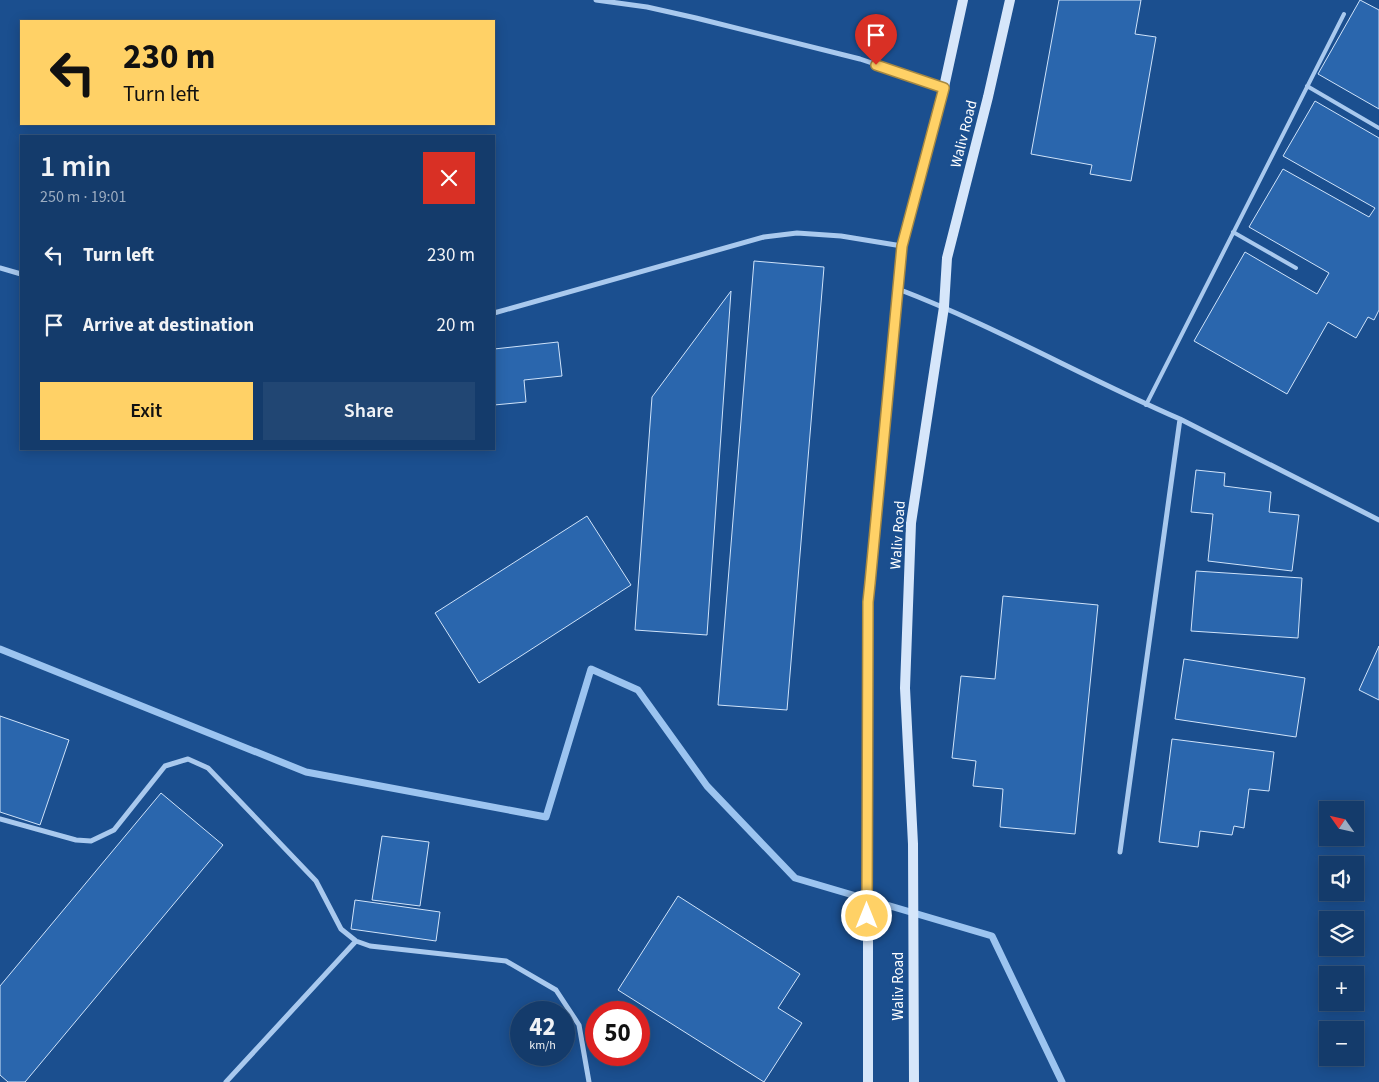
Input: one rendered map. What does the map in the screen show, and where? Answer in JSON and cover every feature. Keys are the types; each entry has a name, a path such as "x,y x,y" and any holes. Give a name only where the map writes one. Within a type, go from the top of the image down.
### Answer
{"main road":[{"name":"Waliv Road","path":"868,1082 868,602 902,246 944,88 963,0"},
{"name":"Waliv Road","path":"914,1082 913,844 905,688 912,522 944,307 948,258 1010,0"}],"street":[{"path":"596,0 647,7 734,27 860,59 944,88"},
{"path":"495,312 764,236 797,233 841,236 902,246"},
{"path":"0,268 20,274"},
{"path":"898,289 944,307 1146,405 1180,419 1379,520"},
{"path":"1120,852 1180,419"},
{"path":"0,819 76,840 91,841 114,830 165,766 188,759 208,768 316,881 341,929 356,941 370,946 506,961 556,990 579,1025 589,1082"},
{"path":"226,1082 356,941"}],"lane":[{"path":"1146,405 1344,14"},
{"path":"1307,86 1379,128"},
{"path":"1233,232 1296,268"}],"building":[{"path":"1059,0 1141,0 1135,34 1156,37 1131,181 1090,174 1092,165 1031,154"},
{"path":"1360,0 1379,10 1379,109 1318,74"},
{"path":"1315,101 1379,138 1379,310 1374,320 1368,317 1356,338 1328,322 1287,394 1194,341 1245,252 1317,294 1329,273 1249,227 1283,169 1369,217 1375,208 1283,156"},
{"path":"754,261 824,267 787,710 718,705"},
{"path":"731,291 707,635 635,630 652,397"},
{"path":"558,342 562,376 524,380 526,402 495,405 495,349"},
{"path":"1196,470 1225,473 1224,486 1271,492 1269,512 1299,515 1292,571 1208,561 1213,514 1191,512"},
{"path":"587,516 631,585 479,683 435,613"},
{"path":"1196,571 1302,578 1298,638 1191,631"},
{"path":"1003,596 1098,605 1075,834 1000,827 1003,789 973,786 976,761 952,758 961,676 995,679"},
{"path":"1379,646 1379,700 1359,690"},
{"path":"1184,659 1305,678 1296,737 1175,719"},
{"path":"0,716 69,740 40,825 0,812"},
{"path":"1172,739 1274,752 1269,791 1249,789 1244,828 1234,826 1232,835 1200,831 1198,847 1159,842"},
{"path":"161,793 223,845 25,1082 8,1082 0,1075 0,986"},
{"path":"382,836 429,842 420,906 372,900"},
{"path":"678,896 800,974 778,1008 802,1023 764,1082 650,1010 650,1001 635,1001 618,990"},
{"path":"355,900 440,912 436,941 351,929"}],"waterway":[{"path":"0,649 306,772 546,817 591,669 638,690 707,786 795,878 992,936 1062,1082"}],"route":[{"path":"867,916 868,602 902,246 944,88 876,65"}]}
